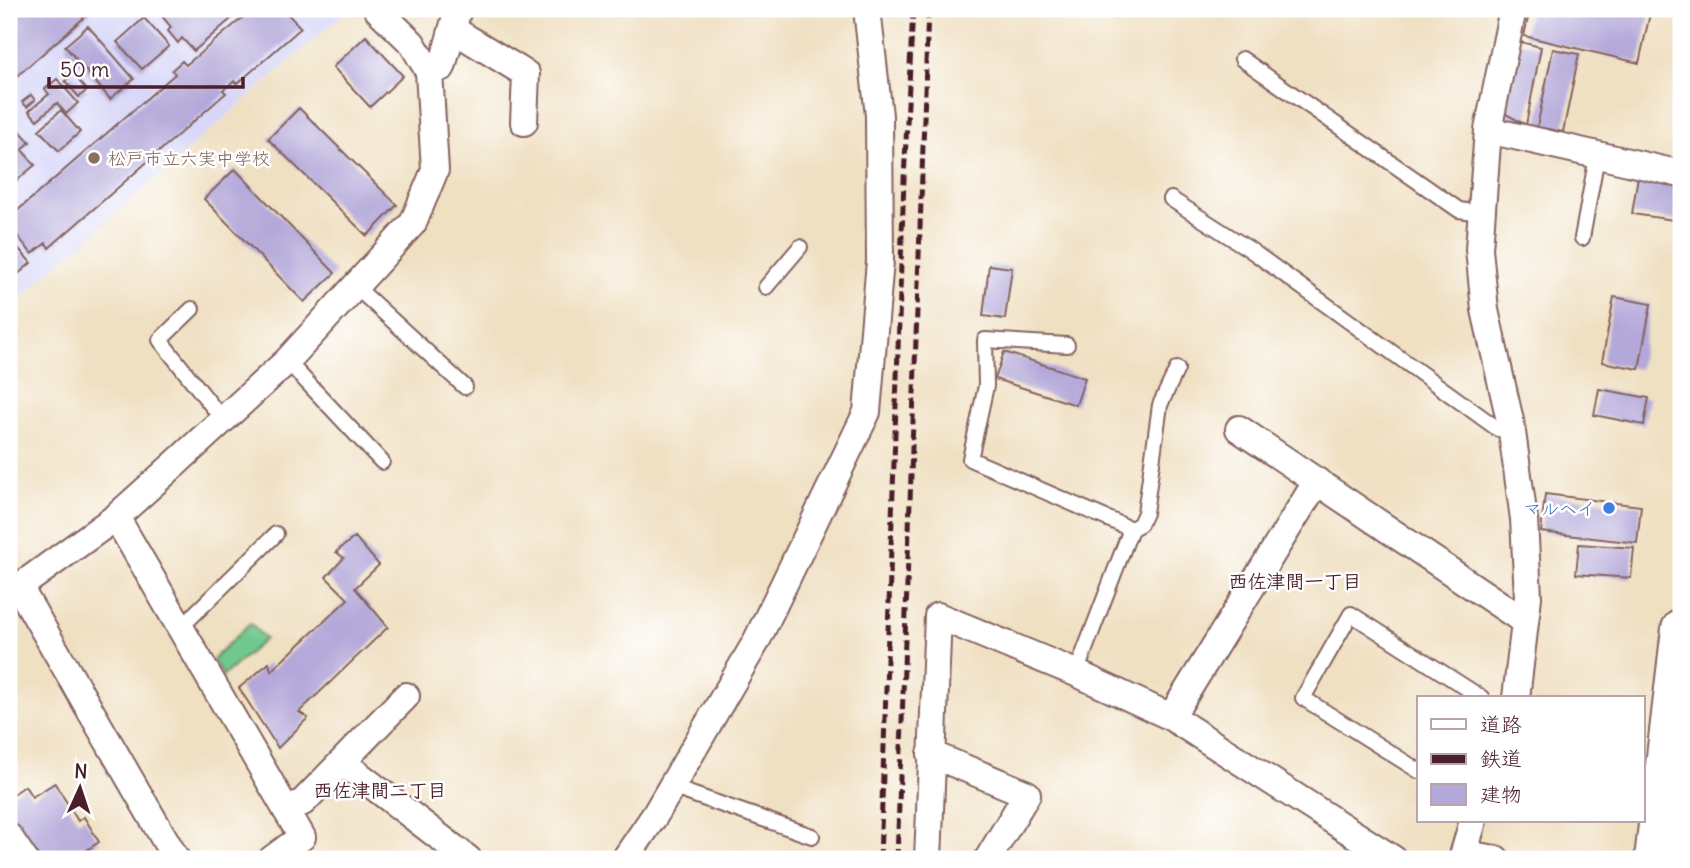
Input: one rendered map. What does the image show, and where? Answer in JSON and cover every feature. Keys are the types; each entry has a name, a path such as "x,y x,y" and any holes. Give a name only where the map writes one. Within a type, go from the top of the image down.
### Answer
{"main road":[{"path":"1654,859 1681,629"}],"street":[{"path":"176,859 14,590 116,517 287,360 413,223 435,170 429,72 412,43 377,9"},
{"path":"625,859 671,787 755,642 867,412 880,236 879,116 867,9"},
{"path":"1513,9 1488,130 1479,249 1485,310 1511,425 1524,519 1528,597 1516,696"},
{"path":"429,72 442,67 456,19 526,74 524,122"},
{"path":"1488,130 1681,174"},
{"path":"1239,429 1524,621"},
{"path":"1171,717 1318,481"},
{"path":"116,517 302,837 272,859"},
{"path":"928,859 938,616 1076,673 1171,717 1393,859"},
{"path":"286,810 303,802 406,696"},
{"path":"931,754 1027,794 988,859"},
{"path":"342,762 468,859"},
{"path":"1473,822 1463,857 1496,859"},
{"path":"9,836 24,859"}],"lane":[{"path":"1242,59 1459,210 1480,213"},
{"path":"1582,238 1597,156"},
{"path":"1171,200 1249,249 1498,429 1511,425"},
{"path":"766,287 800,247"},
{"path":"356,287 465,387"},
{"path":"192,309 160,340 222,419"},
{"path":"1067,345 985,340 986,386 970,459 1131,529"},
{"path":"287,360 382,462"},
{"path":"1076,673 1131,529 1140,524 1145,513 1160,405 1177,369"},
{"path":"179,629 276,534"},
{"path":"1417,770 1303,698 1352,614 1479,696"},
{"path":"671,787 812,836"}],"shaded area":[{"name":"松戸市立六実中学校","path":"9,9 349,9 9,307"}],"green space":[{"path":"250,623 265,639 223,676 213,659"}],"building":[{"path":"20,9 94,9 9,83 9,19"},
{"path":"156,9 224,9 232,18 194,51 182,38 178,43 168,31 171,27"},
{"path":"253,9 283,9 301,28 237,84 234,81 223,90 226,93 49,248 46,243 32,254 9,225 9,218 175,74 172,70 182,61 186,65"},
{"path":"1530,9 1651,9 1639,63 1524,36"},
{"path":"144,18 169,46 142,69 117,42"},
{"path":"88,26 134,79 110,99 65,46"},
{"path":"366,36 403,76 370,107 333,67"},
{"path":"1516,41 1541,47 1526,125 1502,112"},
{"path":"1553,49 1579,54 1563,132 1537,127"},
{"path":"73,74 87,90 79,97 65,81"},
{"path":"57,79 78,103 66,114 57,103 37,120 29,111 49,94 45,89"},
{"path":"31,95 35,100 27,107 22,102"},
{"path":"299,108 397,205 367,236 268,139"},
{"path":"61,110 80,132 59,151 39,130"},
{"path":"9,119 30,142 22,150 35,165 9,187"},
{"path":"235,169 335,273 304,302 204,199"},
{"path":"1638,176 1681,182 1681,221 1632,214"},
{"path":"9,237 31,263 9,282"},
{"path":"989,265 1012,268 1005,319 983,316"},
{"path":"1614,297 1651,304 1639,369 1602,362"},
{"path":"1004,352 1085,378 1076,405 995,379"},
{"path":"1599,389 1649,398 1644,425 1594,415"},
{"path":"1545,494 1641,506 1637,543 1541,532"},
{"path":"355,537 379,565 355,588 388,627 299,712 308,718 278,748 239,688 269,663 271,671 348,599 326,577 344,558 336,552"},
{"path":"1579,544 1634,548 1631,578 1576,574"},
{"path":"55,783 78,821 84,817 99,842 78,856 73,852 62,859 34,859 9,819 9,797 25,786 32,797"}],"railway":[{"path":"880,859 904,179 913,9"},
{"path":"897,859 928,9"}],"place":[{"name":"松戸市立六実中学校","path":"94,158"},
{"name":"マルヘイ","path":"1609,508"}],"district":[{"name":"西佐津間一丁目","path":"1295,581"},
{"name":"西佐津間二丁目","path":"380,790"}]}
